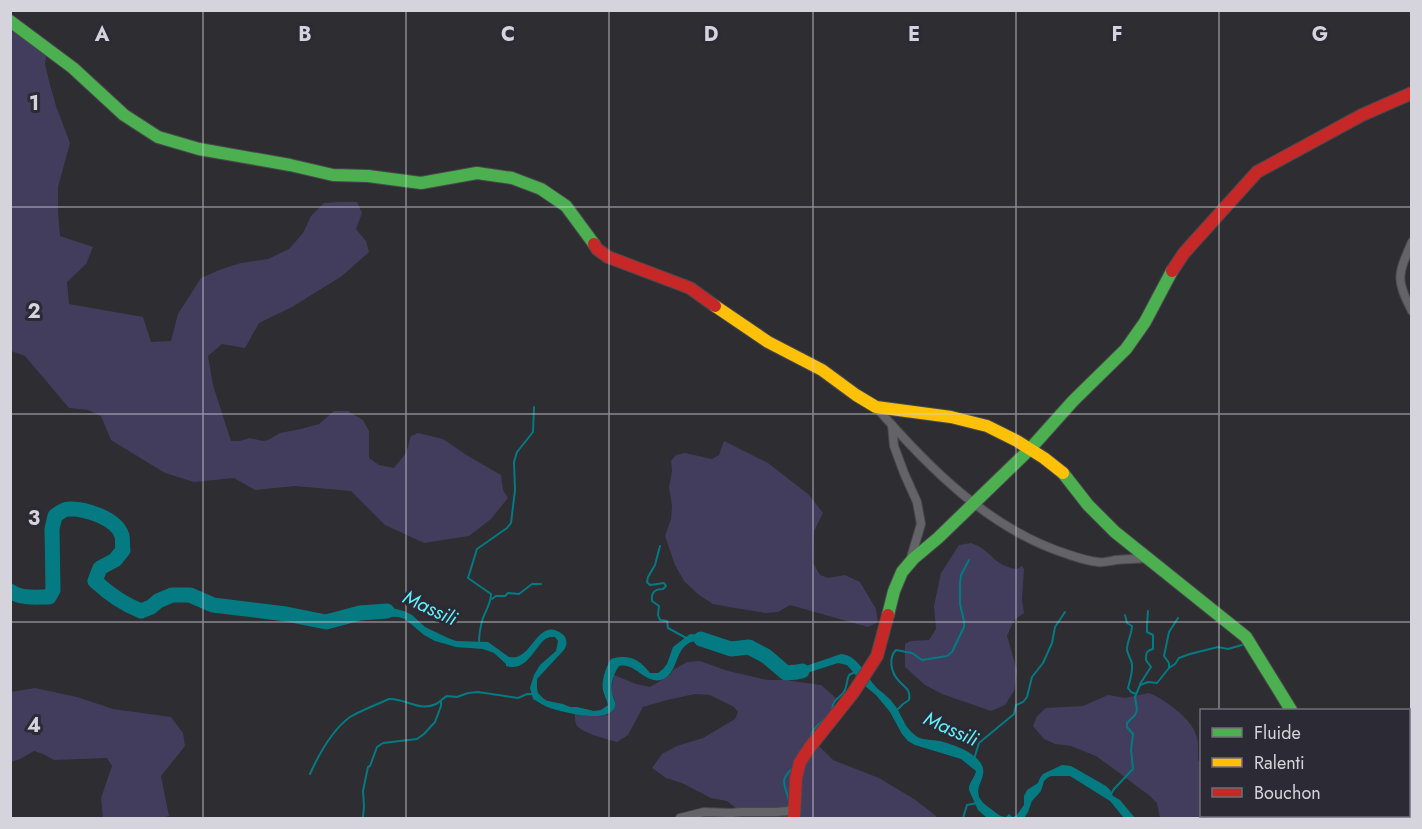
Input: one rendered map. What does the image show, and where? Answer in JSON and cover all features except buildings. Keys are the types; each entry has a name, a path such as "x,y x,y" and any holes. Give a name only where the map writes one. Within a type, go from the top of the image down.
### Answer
{"street":[{"path":"10,21 73,68 124,115 165,140 199,149 333,175 368,176 421,183 477,173 512,178 541,189 566,206 597,249 608,257 690,288 768,342 822,370 856,395 876,406 951,417 987,426 1017,441 1062,472 1088,505 1115,532 1246,637 1290,709"},
{"path":"680,819 704,812 788,811 794,813 796,778 800,762 842,709 876,656 894,591 902,572 1030,449 1073,401 1126,349 1145,322 1170,273 1184,253 1257,172 1362,115 1412,93"},
{"path":"1412,242 1400,269 1402,294 1412,311"},
{"path":"876,406 939,474 1011,529 1049,548 1078,558 1099,562 1148,558"},
{"path":"892,425 894,446 917,502 921,524 909,564"}],"shaded area":[{"path":"10,21 47,48 45,64 49,81 70,143 58,187 60,236 93,247 86,264 67,282 69,304 143,317 151,342 171,341 178,314 201,278 241,263 268,259 289,249 303,233 311,216 324,203 357,202 362,213 356,229 366,241 369,252 342,276 292,307 259,323 245,348 222,344 208,356 213,385 231,441 249,438 268,440 280,433 319,424 334,411 348,411 363,420 369,431 369,458 379,465 394,468 406,453 411,436 418,433 443,439 501,475 503,490 508,498 491,519 469,536 424,543 385,525 351,491 295,486 255,490 234,478 194,482 165,473 111,440 101,416 88,410 69,408 25,356 11,351"},
{"path":"724,441 768,463 808,494 823,513 814,531 813,563 820,575 828,578 845,575 860,582 876,609 878,622 868,627 790,605 778,612 765,613 713,604 684,581 675,565 665,536 671,519 672,506 669,487 671,461 676,455 685,453 712,459 719,455"},
{"path":"971,543 1003,565 1017,569 1022,566 1024,569 1022,599 1024,613 1014,620 1007,636 1017,670 1014,691 1005,705 991,711 942,694 925,685 905,667 905,644 910,641 929,640 936,629 934,606 941,573 959,545"},
{"path":"700,661 728,671 767,680 821,685 836,698 832,705 832,713 820,722 811,734 812,739 833,760 879,778 914,799 937,818 749,818 727,801 711,798 682,783 666,778 652,768 662,754 677,746 703,738 735,719 738,712 734,707 710,695 695,694 643,707 628,735 617,742 588,733 576,724 575,714 608,715 615,700 611,691 614,675 650,687 687,662"},
{"path":"35,688 77,697 113,709 171,717 183,733 185,746 161,776 169,816 163,818 103,818 101,798 112,766 107,758 54,760 34,751 11,762 11,692"},
{"path":"1149,693 1175,709 1192,726 1198,742 1200,762 1200,817 1207,818 1160,818 1157,803 1110,766 1096,756 1044,739 1033,726 1037,716 1046,708 1083,706 1108,695 1125,698"},
{"path":"1411,758 1411,818 1314,818 1410,817"}],"water":[{"path":"368,608 392,608 404,611 425,627 448,638 456,641 488,642 509,657 517,657 524,653 546,631 558,631 565,637 566,646 537,679 538,693 548,701 594,711 601,710 608,705 603,682 611,659 623,657 633,659 642,664 650,673 658,673 667,664 673,647 690,634 703,635 722,642 717,645 696,641 689,643 681,651 670,673 661,680 650,679 630,667 619,666 612,683 615,706 605,715 586,716 550,708 533,699 530,688 534,675 540,665 556,651 558,641 555,637 545,639 519,666 506,666 494,653 435,641 405,619 369,616"},
{"path":"841,654 857,662 876,687 891,701 907,727 915,735 956,746 967,751 980,762 983,774 978,791 979,796 1000,816 1006,817 1009,814 1012,817 1016,816 1024,805 1027,790 1038,783 1043,774 1062,765 1071,766 1106,786 1135,818 1124,818 1110,801 1070,776 1051,776 1044,781 1041,791 1032,801 1024,818 987,818 978,810 969,790 976,771 961,759 908,741 890,712 847,665 838,663 787,677 782,673 785,668 803,667"}],"waterway":[{"path":"479,644 481,625 491,594 468,578 477,549 511,523 515,490 514,462 517,452 533,432 534,407"},
{"name":"Massili","path":"10,591 24,596 49,597 53,590 52,529 55,516 65,510 75,509 99,515 119,530 123,550 115,560 100,568 95,581 116,598 141,611 172,595 190,595 213,605 286,614 326,622 360,613 387,611"},
{"path":"660,546 647,582 650,585 664,583 666,586 654,592 652,601 659,606 660,620 667,621 668,628 688,639"},
{"path":"897,710 909,700 909,696 908,691 892,670 892,657 896,650 912,653 922,660 947,656 952,652 964,627 960,604 960,583 961,575 969,560"},
{"path":"492,599 508,593 519,594 532,584 541,584"},
{"path":"1140,684 1151,667 1146,660 1146,654 1153,649 1153,635 1147,632 1148,611"},
{"path":"974,759 979,743 1014,714 1016,705 1027,697 1032,677 1043,663 1052,643 1055,627 1065,612"},
{"path":"1125,615 1127,623 1132,626 1127,650 1132,662 1128,688 1136,694"},
{"path":"1111,794 1133,769 1131,750 1133,734 1127,727 1127,723 1137,710 1135,697 1140,685 1148,682 1157,683 1169,668 1169,663 1164,656 1169,632 1178,618"},
{"name":"Massili","path":"701,639 731,649 749,647 766,656 786,673 802,671"},
{"path":"1169,668 1179,658 1190,654 1218,647 1228,649 1242,645"},
{"path":"832,710 835,700 845,690 849,675 855,672"},
{"path":"310,774 327,743 343,722 389,699 401,700 418,706 430,706 447,696 457,697 468,693 478,692 518,698 532,694"},
{"path":"363,818 363,791 368,767 377,747 383,743 417,739 424,734 435,722 441,701"},
{"path":"811,737 814,729 825,719"},
{"path":"789,801 784,779 794,767"},
{"path":"963,818 967,805 977,803"}],"traffic: fast":[{"path":"10,21 73,68 124,115 158,137 199,149 333,175 368,176 421,183 477,173 512,178 541,189 566,206 594,244"},
{"path":"888,615 902,572 1030,449 1073,401 1126,349 1145,322 1172,271"},
{"path":"1063,473 1088,505 1115,532 1246,637 1290,709"}],"traffic: slow":[{"path":"715,306 768,342 822,370 876,407 951,417 987,426 1017,441 1063,473"}],"traffic: jam":[{"path":"1172,271 1184,253 1257,172 1362,115 1412,93"},
{"path":"594,244 608,257 690,288 715,306"},
{"path":"794,818 796,778 800,762 853,693 877,656 888,615"}]}
